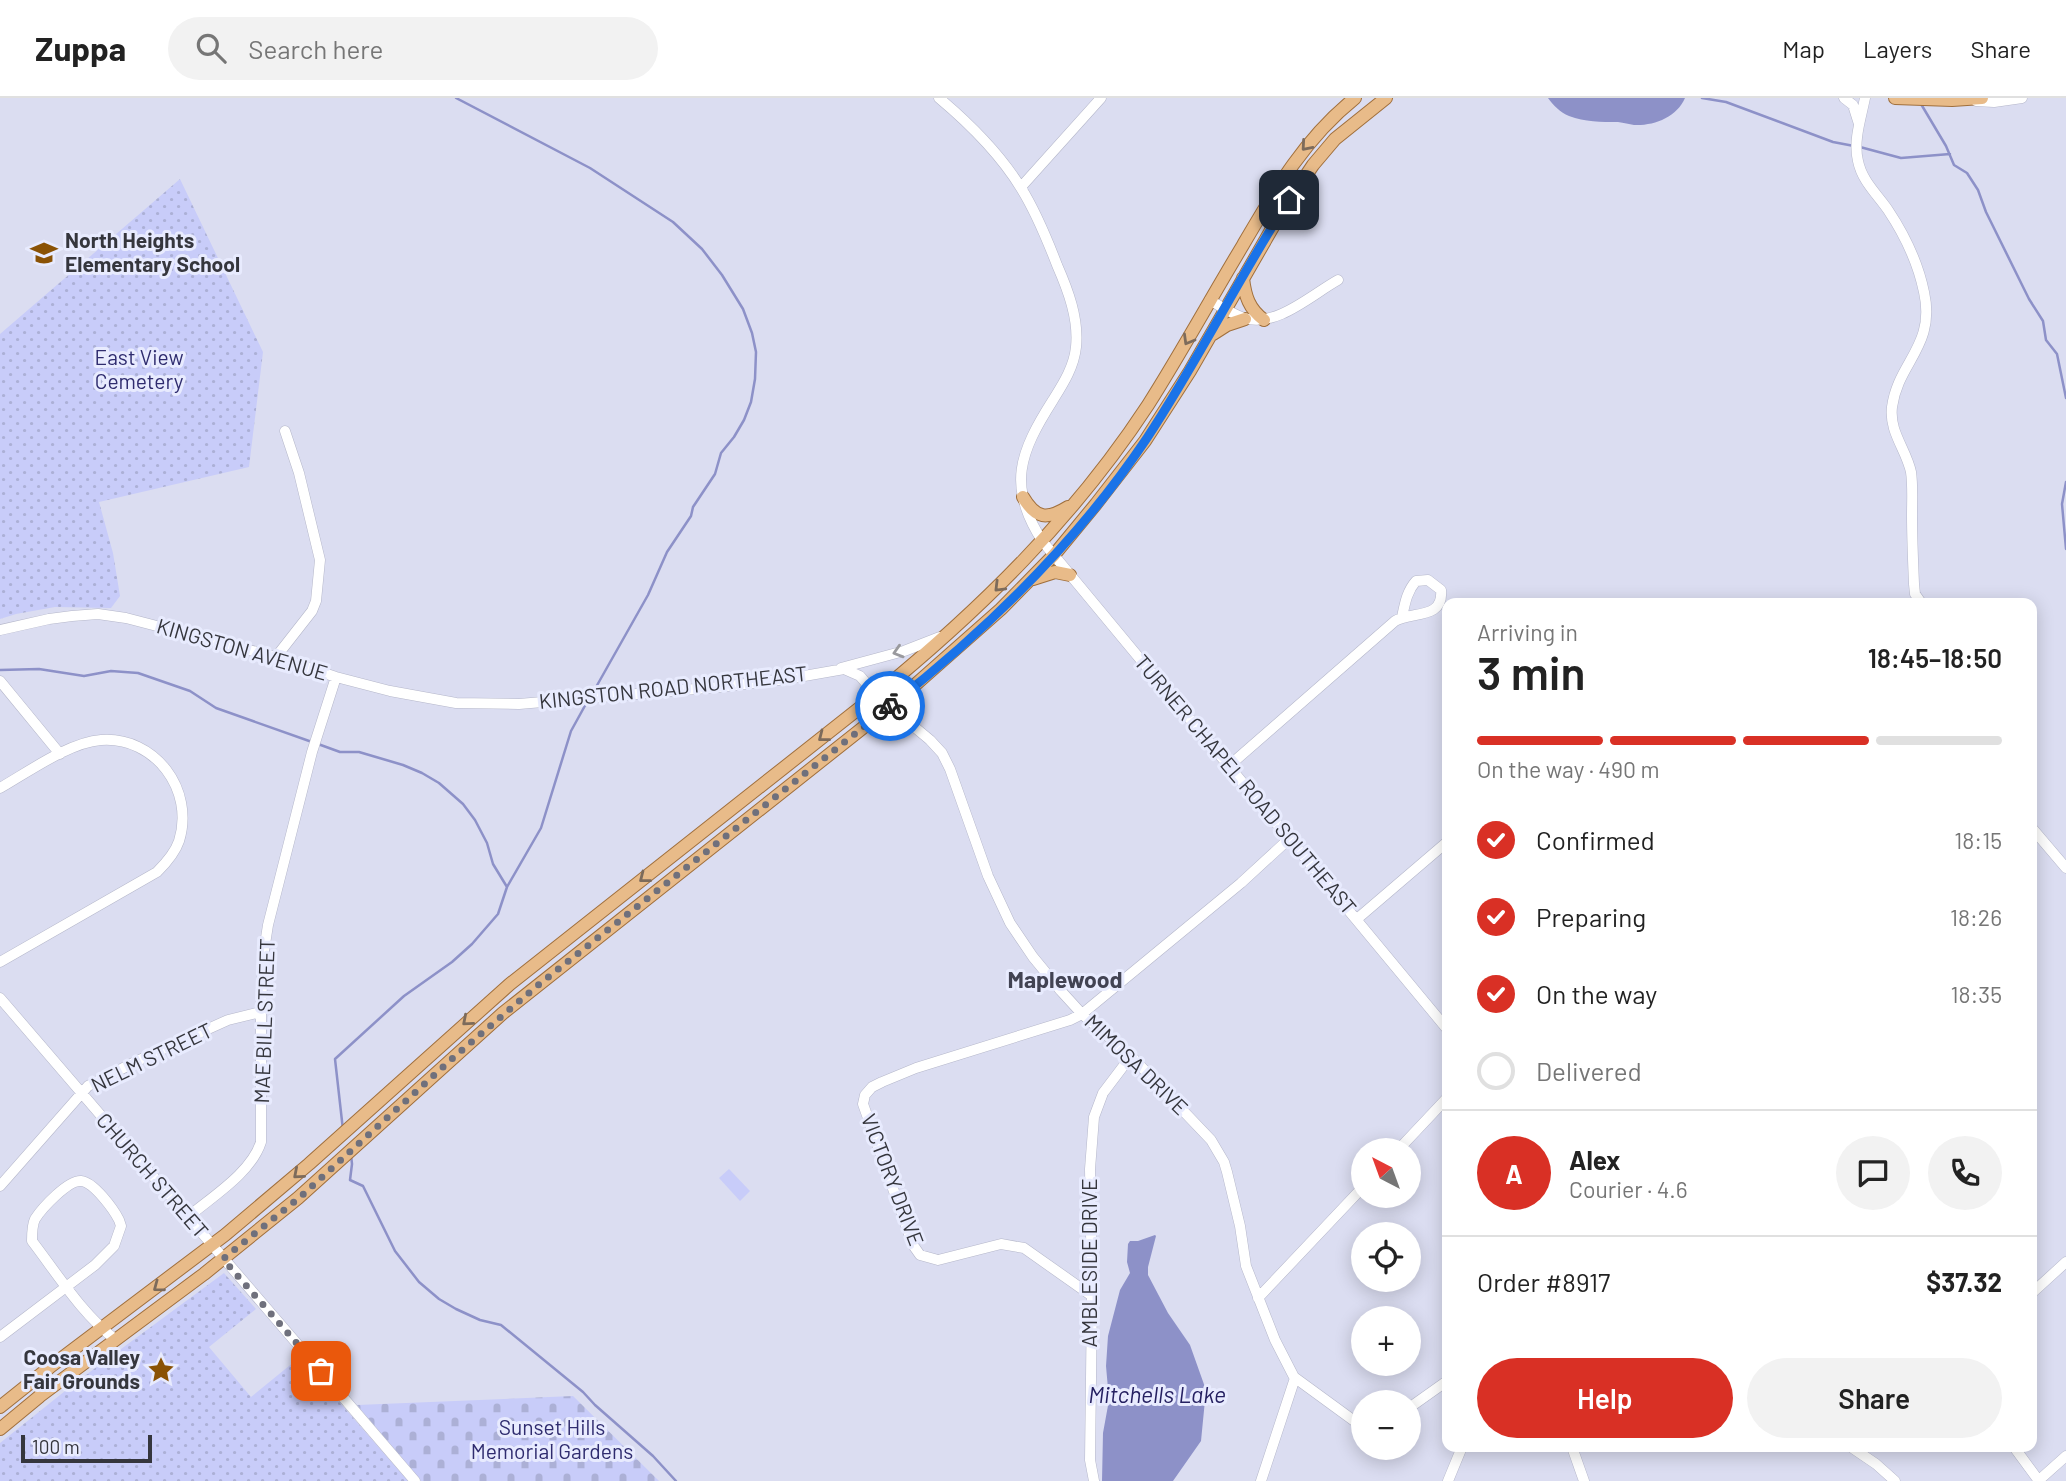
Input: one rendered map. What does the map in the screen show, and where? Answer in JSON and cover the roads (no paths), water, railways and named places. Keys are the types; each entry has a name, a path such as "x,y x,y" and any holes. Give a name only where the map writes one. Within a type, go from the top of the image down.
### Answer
{"main road":[{"path":"0,1407 274,1195 510,984 876,695 999,587 1075,504 1148,404 1279,183 1314,137 1355,98"},
{"path":"0,1429 299,1198 528,993 890,706 974,635 1054,555 1145,441 1312,165 1335,139 1386,98"},
{"path":"1901,99 1982,98"},
{"path":"1243,278 1248,303 1264,320"},
{"path":"1210,336 1245,318"},
{"path":"1023,498 1030,510 1046,516 1075,504"},
{"path":"1029,581 1055,572 1070,575"}],"street":[{"name":"TURNER CHAPEL ROAD SOUTHEAST","path":"939,98 967,122 1021,187 1040,222 1072,305 1076,336 1073,361 1068,376 1027,444 1021,468 1023,498 1032,526 1442,1023"},
{"path":"1021,187 1101,98"},
{"path":"1844,98 1853,106 1859,127"},
{"path":"1865,98 1856,153 1860,168 1902,232 1919,275 1926,304 1923,337 1898,386 1892,413 1895,433 1911,473 1914,584 1918,598"},
{"path":"1958,100 1994,102 2022,98"},
{"path":"1210,300 1245,318 1264,320 1287,312 1338,280"},
{"path":"276,657 312,611 316,601 320,560 299,473 285,431"},
{"path":"1230,765 1402,617 1430,612 1439,602 1441,590 1429,580 1416,581 1407,596 1402,617"},
{"name":"KINGSTON AVENUE","path":"0,631 49,619 98,614 152,624 276,657 336,677 424,698 483,704"},
{"name":"KINGSTON ROAD NORTHEAST","path":"483,704 519,704 719,688 787,679 904,651 953,630"},
{"path":"840,668 856,673 890,706"},
{"name":"MAE BILL STREET","path":"188,1217 244,1169 258,1151 261,1142 261,1012 263,957 268,925 313,752 336,677"},
{"path":"0,681 60,754"},
{"name":"MIMOSA DRIVE","path":"890,706 942,753 988,876 1010,923 1033,957 1082,1014 1131,1056 1211,1140 1224,1162 1240,1226 1246,1266 1275,1340 1295,1378 1351,1419"},
{"path":"0,788 72,747 102,740 129,743 152,754 170,774 182,803 182,824 178,841 173,854 158,872 0,962"},
{"path":"2037,834 2066,868"},
{"path":"1082,1014 1241,883 1290,838"},
{"path":"1357,919 1442,846"},
{"name":"CHURCH STREET","path":"0,998 415,1481"},
{"name":"NELM STREET","path":"0,1186 88,1086 228,1020 261,1012"},
{"name":"VICTORY DRIVE","path":"1082,1014 916,1068 873,1087 865,1095 863,1104 913,1245 920,1255 938,1260 1001,1244 1024,1248 1092,1296"},
{"name":"AMBLESIDE DRIVE","path":"1094,1481 1090,1460 1090,1169 1094,1117 1103,1093 1131,1056"},
{"path":"1409,1138 1442,1103"},
{"path":"0,1337 66,1287 94,1265 114,1246 121,1226 116,1215 95,1190 79,1181 67,1186 34,1221 32,1241 66,1287 101,1329 116,1340"},
{"path":"1258,1298 1351,1200"},
{"path":"2037,1288 2066,1262"},
{"path":"1261,1481 1295,1378"},
{"path":"1421,1399 1442,1385"},
{"path":"1448,1481 1460,1452"},
{"path":"1574,1452 1584,1481"},
{"path":"1858,1452 1895,1481"},
{"path":"2018,1452 2038,1481 2066,1456"}],"water":[{"path":"1548,98 1685,98 1671,115 1664,119 1634,125 1575,118 1560,111"},
{"name":"Mitchells Lake","path":"1155,1235 1148,1275 1168,1313 1190,1345 1206,1390 1201,1441 1173,1481 1102,1481 1103,1433 1109,1400 1106,1366 1108,1336 1120,1290 1130,1273 1127,1262 1128,1244 1130,1241"}],"waterway":[{"path":"456,98 590,168 673,222 702,249 722,275 743,309 752,333 756,352 755,379 744,420 721,453 715,474 667,552 648,595 591,696"},
{"path":"1702,98 1726,102 1833,142 1854,146"},
{"path":"1921,104 1954,165 1967,173 1978,190 2029,299 2043,321 2046,340 2057,354 2066,398"},
{"path":"1860,147 1901,158 1950,154"},
{"path":"2066,482 2062,504 2066,549"},
{"path":"0,670 39,669 84,676 111,671 138,673 190,691 216,708 312,742"},
{"path":"343,1130 335,1059 404,996 452,962 498,914 507,887 541,828 571,731 587,702"},
{"path":"318,744 340,752 359,752 403,765 439,783 463,804 475,820 487,843 493,864 507,887"},
{"path":"351,1155 350,1180 363,1186 395,1251 419,1282 456,1309 480,1320 501,1325 583,1392 653,1456 676,1481"}],"place":[{"name":"North Heights Elementary School","path":"44,253"},
{"name":"Coosa Valley Fair Grounds","path":"161,1370"}],"district":[{"name":"Maplewood","path":"1065,980"}],"park label":[{"name":"East View Cemetery","path":"139,370"},
{"name":"Sunset Hills Memorial Gardens","path":"552,1440"}]}
